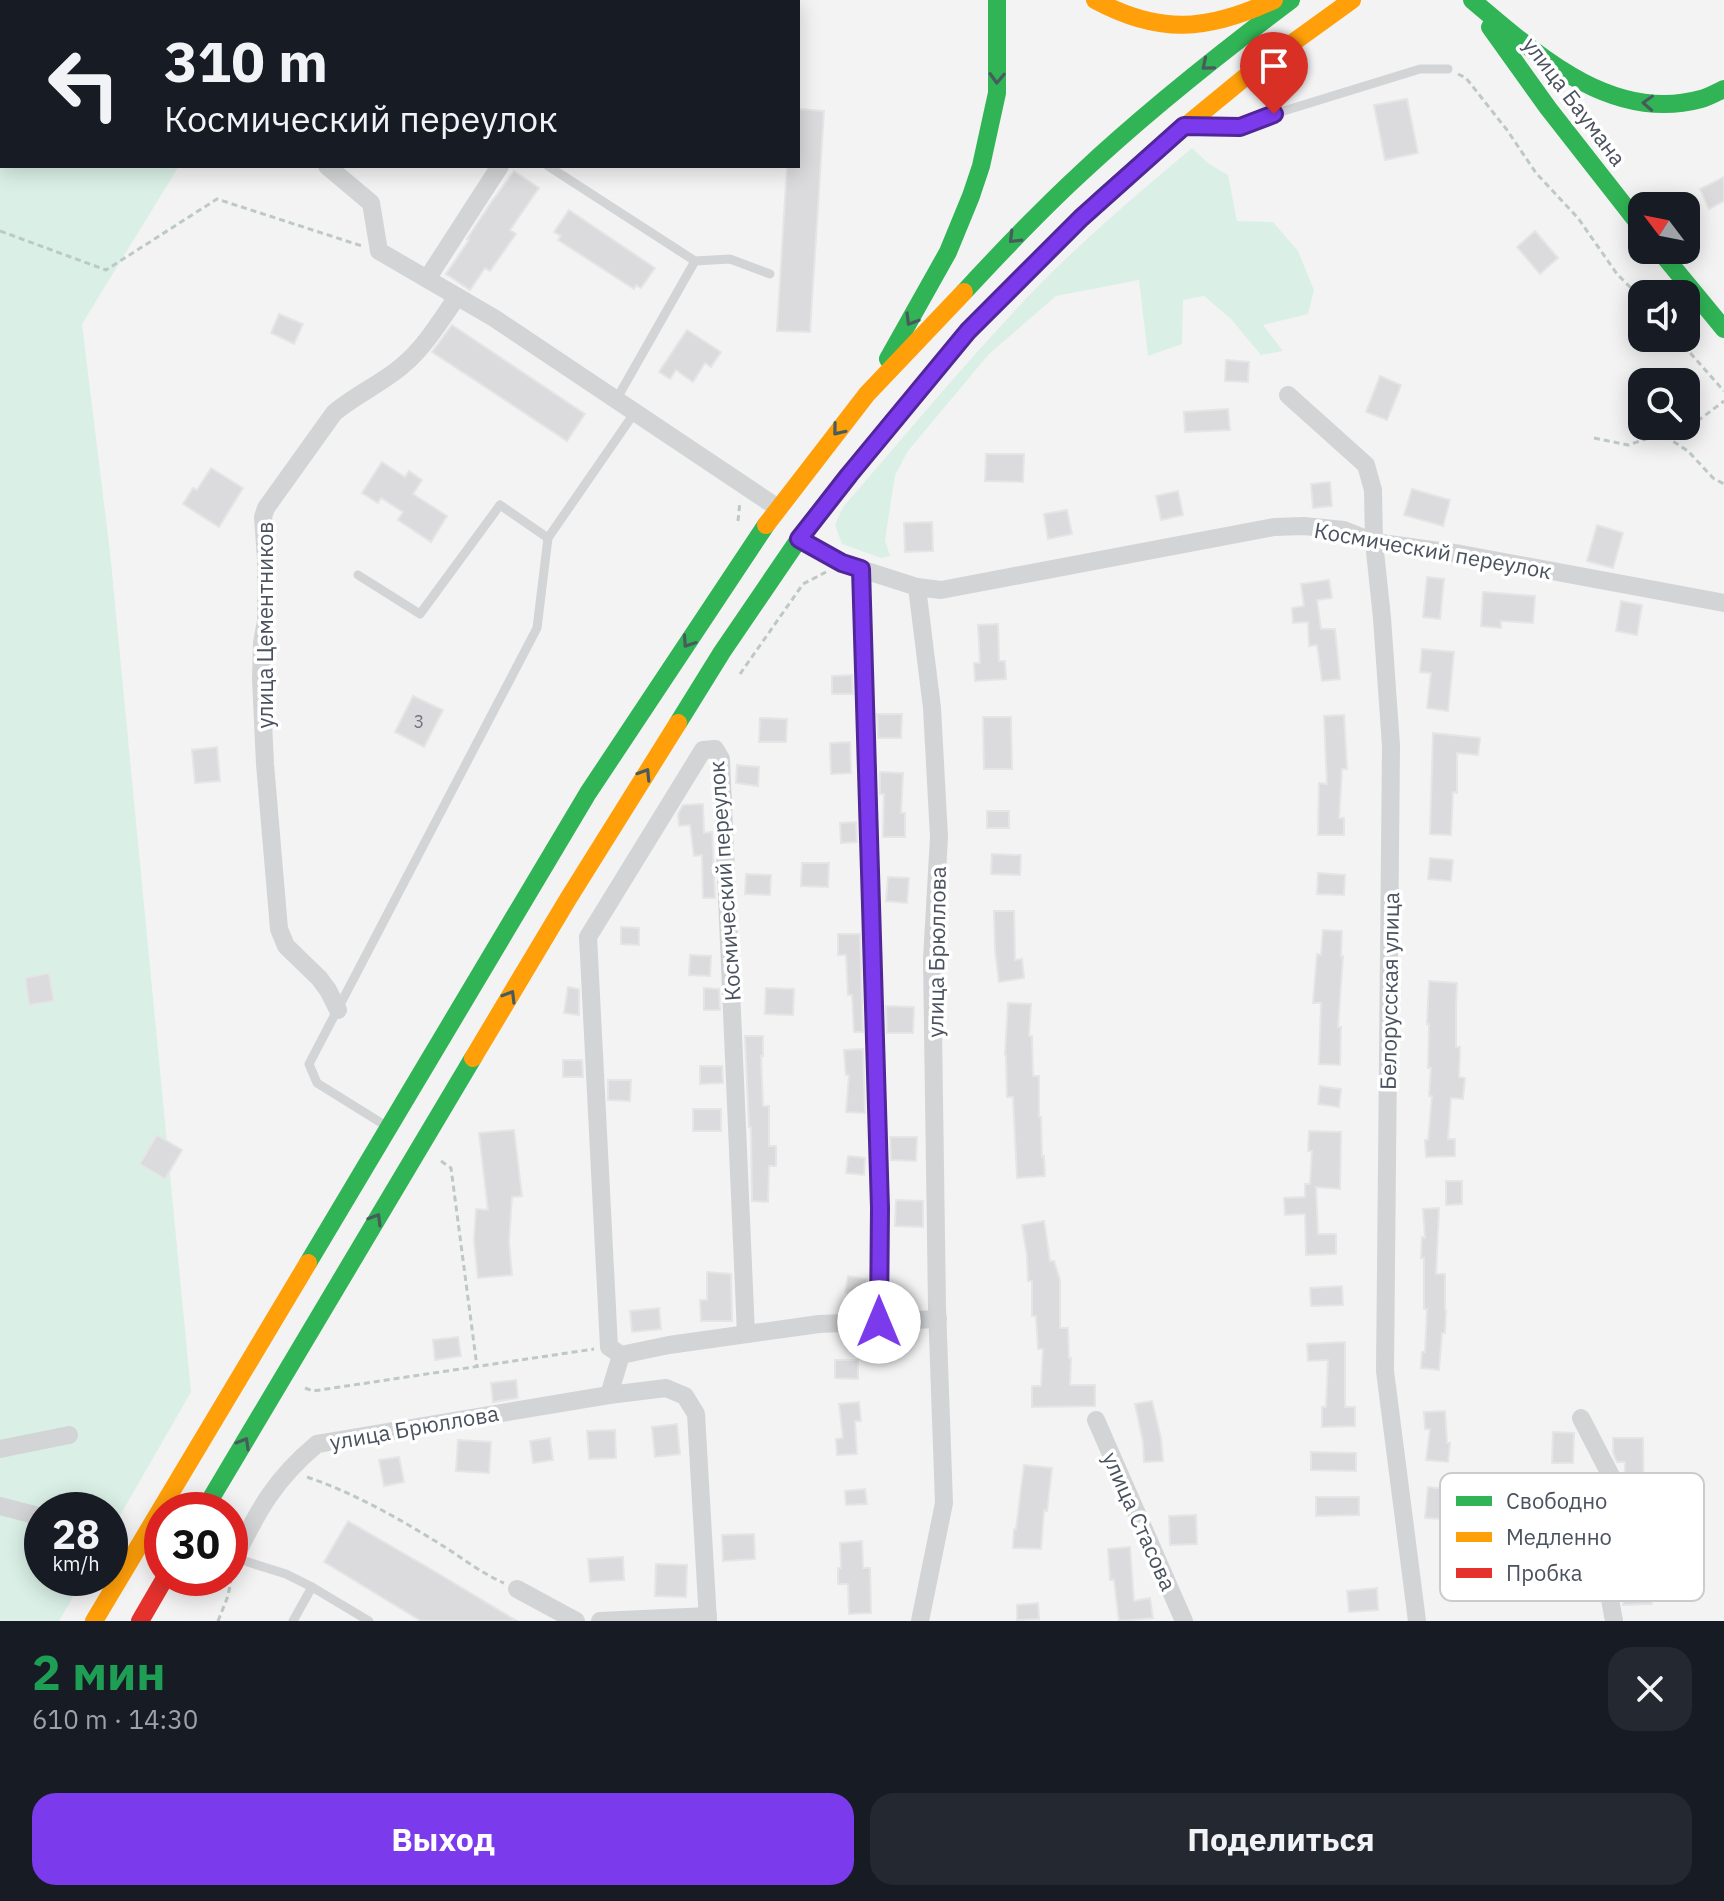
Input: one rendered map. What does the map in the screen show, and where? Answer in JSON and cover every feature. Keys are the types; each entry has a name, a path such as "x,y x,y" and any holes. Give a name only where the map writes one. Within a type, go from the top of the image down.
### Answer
{"main road":[{"path":"867,394 933,283 958,232 981,170 997,95 997,0"},
{"path":"1095,0 1132,17 1186,27 1215,23 1274,0"},
{"path":"94,1621 588,793 778,508 867,394 1015,237 1081,173 1151,112 1291,0"},
{"path":"215,1492 600,847 722,652 799,539 968,331 1081,218 1184,126 1352,0"},
{"path":"1472,0 1557,69 1611,96 1641,104 1669,104 1701,99 1724,89"},
{"name":"улица Баумана","path":"1472,0 1533,88 1628,210"},
{"path":"1671,264 1722,322"},
{"path":"140,1621 154,1596"}],"street":[{"path":"329,168 371,203 379,251 494,318 778,508"},
{"path":"427,279 499,168"},
{"name":"улица Цементников","path":"338,1010 319,978 286,946 279,929 261,679 266,621 263,517 266,508 334,413 389,376 422,348 457,297"},
{"name":"Белорусская улица","path":"1288,395 1366,465 1373,490 1374,542 1391,746 1385,1371 1417,1621"},
{"name":"Космический переулок","path":"799,539 842,563 917,587 941,590 1274,527 1304,526 1344,530 1374,542 1461,554 1724,603"},
{"path":"861,569 880,1208 879,1322"},
{"name":"улица Брюллова","path":"917,587 932,708 939,837 932,959 944,1503 920,1621"},
{"name":"Космический переулок","path":"615,1351 588,937 703,750 715,749 721,759 746,1334"},
{"path":"609,1395 615,1351 819,1324 938,1319"},
{"name":"улица Брюллова","path":"248,1531 272,1490 297,1460 317,1444 666,1388 685,1396 696,1414 708,1619 600,1621"},
{"path":"1581,1418 1609,1473"},
{"name":"улица Стасова","path":"1096,1420 1184,1621"},
{"path":"0,1449 69,1435"},
{"path":"0,1506 24,1512"},
{"path":"517,1589 576,1621"},
{"path":"1610,1601 1614,1621"}],"lane":[{"path":"1184,126 1240,127 1420,69 1448,69"},
{"path":"551,168 695,261 730,259 770,274"},
{"path":"616,400 695,261"},
{"path":"388,1127 317,1083 309,1064 537,628 548,538 635,412"},
{"path":"358,575 420,614 500,505 548,538"},
{"path":"248,1563 286,1574 369,1621"},
{"path":"293,1621 312,1587"}],"path":[{"path":"1448,69 1466,78 1536,173 1578,218 1628,285"},
{"path":"0,231 106,270 217,199 379,251"},
{"path":"1689,352 1724,391"},
{"path":"1700,419 1724,401"},
{"path":"1594,438 1628,445 1643,440"},
{"path":"1671,440 1688,451 1713,478 1724,484"},
{"path":"736,529 742,484"},
{"path":"740,674 803,584 842,563"},
{"path":"419,1147 451,1168 477,1367"},
{"path":"280,1380 313,1391 615,1351"},
{"path":"288,1471 340,1489 517,1589"},
{"path":"218,1621 228,1596"}],"green space":[{"path":"1192,148 1209,164 1228,175 1237,221 1273,222 1298,251 1314,290 1308,314 1263,325 1283,351 1261,355 1231,319 1204,296 1183,300 1182,344 1148,356 1139,280 1056,296 989,354 908,451 895,475 885,540 890,556 881,558 842,544 835,525 843,507 970,360 1067,258"},
{"path":"0,168 178,168 82,324 110,552 191,1392 128,1502 128,1492 24,1492 24,1596 74,1596 59,1621 0,1621"}],"building":[{"path":"1407,99 1418,153 1385,160 1374,105"},
{"path":"800,109 824,111 810,332 777,331 787,168 800,168"},
{"path":"514,171 539,188 510,230 516,234 490,271 485,268 470,290 446,274"},
{"path":"1724,177 1724,201 1709,209 1700,189"},
{"path":"569,210 655,268 641,288 636,285 634,289 558,240 561,236 554,232"},
{"path":"1535,231 1558,258 1540,274 1517,247"},
{"path":"279,314 303,324 294,344 271,333"},
{"path":"452,325 585,414 567,441 432,352"},
{"path":"687,330 721,352 711,367 705,363 693,382 676,370 670,379 659,372"},
{"path":"1226,360 1249,362 1248,382 1225,381"},
{"path":"1380,376 1401,385 1387,420 1366,412"},
{"path":"1228,409 1230,430 1185,432 1184,412"},
{"path":"986,454 1024,454 1023,482 985,481"},
{"path":"382,462 405,477 409,471 422,480 413,494 447,516 431,542 398,520 403,512 381,498 378,503 362,493"},
{"path":"211,468 243,488 219,527 183,504 193,488 197,490"},
{"path":"1330,482 1332,506 1313,508 1311,484"},
{"path":"1412,489 1450,500 1443,526 1404,515"},
{"path":"1178,491 1183,515 1161,520 1156,496"},
{"path":"1067,510 1072,534 1048,539 1044,514"},
{"path":"932,522 933,551 905,552 904,523"},
{"path":"1597,525 1623,533 1613,568 1587,561"},
{"path":"1427,577 1444,579 1440,619 1423,617"},
{"path":"1329,580 1332,598 1317,600 1321,629 1335,629 1340,679 1322,681 1317,645 1309,646 1308,622 1293,623 1292,608 1304,606 1301,584"},
{"path":"1483,592 1535,596 1533,623 1501,621 1501,628 1481,626"},
{"path":"1621,601 1642,605 1637,635 1616,631"},
{"path":"998,624 999,661 1005,661 1006,679 975,681 974,663 980,663 978,625"},
{"path":"1422,649 1454,652 1448,711 1427,708 1431,673 1420,672"},
{"path":"852,675 853,694 832,694 832,676"},
{"path":"413,696 443,710 424,747 395,732"},
{"path":"877,714 902,714 901,738 878,738"},
{"path":"1344,715 1347,769 1342,769 1339,818 1344,818 1344,835 1318,835 1319,783 1327,784 1324,716"},
{"path":"983,717 1011,717 1012,769 984,769"},
{"path":"760,718 787,719 786,742 759,742"},
{"path":"1433,733 1480,738 1478,755 1457,753 1457,793 1453,792 1451,835 1430,834"},
{"path":"850,742 851,773 831,774 830,743"},
{"path":"217,747 220,781 195,783 192,750"},
{"path":"737,765 759,767 758,786 736,783"},
{"path":"880,772 903,773 901,813 905,813 905,837 883,837 884,794 880,794"},
{"path":"703,804 704,833 712,832 715,898 703,898 702,855 694,856 690,825 679,826 678,814 683,805"},
{"path":"987,811 1009,811 1009,828 987,828"},
{"path":"856,822 857,842 841,843 840,823"},
{"path":"992,854 1021,855 1020,875 991,874"},
{"path":"1430,858 1453,860 1451,881 1428,879"},
{"path":"802,863 829,863 828,887 801,886"},
{"path":"1318,873 1345,875 1344,895 1317,894"},
{"path":"746,874 771,875 770,895 745,894"},
{"path":"888,877 909,878 907,903 886,901"},
{"path":"994,911 1014,911 1015,960 1022,959 1024,978 999,982"},
{"path":"621,927 639,928 639,945 621,944"},
{"path":"1323,930 1342,931 1338,1027 1341,1027 1340,1065 1319,1064 1321,1003 1313,1003 1317,954 1321,955"},
{"path":"838,934 860,934 863,1032 854,1032 846,955 838,955"},
{"path":"690,955 711,956 710,976 689,975"},
{"path":"49,973 54,1001 29,1005 25,978"},
{"path":"1429,981 1457,983 1456,1047 1460,1047 1459,1077 1465,1078 1463,1099 1451,1098 1448,1139 1455,1139 1455,1156 1426,1157 1425,1140 1428,1140 1432,1096 1429,1096 1431,1068 1428,1068"},
{"path":"568,987 579,989 579,1015 564,1013"},
{"path":"704,988 719,989 720,1010 704,1010"},
{"path":"766,988 794,989 793,1015 765,1014"},
{"path":"1008,1003 1031,1004 1029,1036 1032,1036 1033,1076 1039,1076 1039,1117 1045,1176 1017,1178 1013,1097 1007,1097 1005,1055"},
{"path":"886,1006 914,1007 913,1033 887,1033"},
{"path":"745,1036 763,1036 763,1106 769,1106 769,1146 776,1146 776,1166 769,1166 768,1202 752,1201"},
{"path":"863,1049 865,1113 846,1112 849,1075 846,1075 844,1050"},
{"path":"563,1060 582,1060 583,1077 563,1077"},
{"path":"700,1066 722,1066 723,1083 700,1084"},
{"path":"608,1080 631,1080 630,1101 608,1100"},
{"path":"1320,1086 1341,1089 1339,1107 1318,1104"},
{"path":"693,1109 721,1109 721,1131 693,1131"},
{"path":"514,1130 522,1196 512,1197 509,1241 512,1275 478,1278 474,1240 476,1209 488,1210 479,1133"},
{"path":"1309,1131 1341,1132 1340,1189 1316,1187 1318,1234 1336,1234 1336,1254 1306,1255 1305,1214 1285,1215 1284,1198 1305,1197 1305,1184 1310,1184 1312,1151 1308,1151"},
{"path":"157,1135 182,1150 165,1179 140,1164"},
{"path":"890,1137 917,1137 916,1161 891,1160"},
{"path":"848,1156 865,1158 864,1175 846,1173"},
{"path":"1446,1181 1462,1181 1462,1204 1446,1205"},
{"path":"896,1200 923,1201 923,1227 895,1226"},
{"path":"1439,1208 1436,1274 1445,1274 1446,1310 1439,1370 1421,1368 1427,1309 1424,1309 1424,1258 1421,1258 1422,1237 1425,1238 1423,1209"},
{"path":"1044,1221 1050,1261 1054,1261 1060,1280 1060,1328 1068,1328 1070,1385 1095,1385 1095,1406 1032,1407 1032,1386 1041,1386 1043,1349 1038,1349 1036,1316 1032,1316 1032,1281 1028,1281 1022,1225"},
{"path":"707,1272 731,1274 732,1321 701,1321 700,1300 707,1300"},
{"path":"848,1276 867,1279 867,1297 845,1293"},
{"path":"1342,1286 1343,1305 1311,1306 1310,1288"},
{"path":"659,1308 661,1329 632,1332 630,1311"},
{"path":"458,1337 461,1356 435,1360 433,1340"},
{"path":"1345,1342 1345,1407 1355,1407 1355,1426 1322,1427 1328,1360 1308,1361 1307,1344"},
{"path":"835,1360 858,1360 858,1379 835,1378"},
{"path":"516,1380 518,1398 493,1402 491,1383"},
{"path":"1152,1401 1163,1461 1144,1462 1135,1404"},
{"path":"859,1402 861,1421 855,1421 857,1454 837,1455 836,1439 843,1438 839,1404"},
{"path":"1445,1411 1447,1443 1450,1443 1448,1462 1426,1460 1430,1429 1425,1429 1424,1412"},
{"path":"677,1424 680,1454 655,1457 652,1427"},
{"path":"615,1430 616,1458 589,1459 587,1431"},
{"path":"1553,1432 1574,1433 1573,1463 1552,1463"},
{"path":"550,1438 553,1460 533,1463 530,1441"},
{"path":"1613,1438 1643,1438 1644,1473 1625,1473 1625,1462 1617,1462 1613,1453"},
{"path":"458,1440 491,1442 489,1473 456,1471"},
{"path":"1311,1452 1356,1453 1356,1471 1311,1470"},
{"path":"399,1457 404,1482 384,1486 379,1460"},
{"path":"1024,1465 1052,1468 1041,1549 1013,1548"},
{"path":"1428,1487 1440,1488 1440,1519 1425,1518"},
{"path":"865,1489 867,1504 846,1505 845,1491"},
{"path":"1316,1497 1359,1497 1359,1515 1316,1516"},
{"path":"1196,1515 1197,1544 1170,1545 1169,1516"},
{"path":"348,1521 517,1621 421,1621 324,1562"},
{"path":"754,1534 755,1559 723,1561 722,1535"},
{"path":"862,1541 863,1568 870,1568 871,1613 849,1614 848,1584 838,1584 840,1543"},
{"path":"1130,1547 1134,1601 1150,1598 1153,1618 1119,1621 1114,1580 1110,1580 1108,1549"},
{"path":"623,1557 624,1580 590,1582 588,1559"},
{"path":"656,1564 687,1565 686,1597 655,1596"},
{"path":"1377,1588 1378,1610 1349,1612 1347,1591"},
{"path":"1623,1601 1652,1601 1652,1604 1623,1605"},
{"path":"1038,1603 1039,1619 1017,1620 1017,1605"}],"traffic: fast":[{"path":"888,359 948,252 981,166 997,93 997,0"},
{"path":"964,292 1104,152 1183,84 1291,0"},
{"path":"1472,0 1548,61 1606,93 1636,102 1668,104 1701,99 1724,89"},
{"path":"1490,27 1548,108 1628,210"},
{"path":"678,723 799,539 968,331 1103,197 1154,152"},
{"path":"1671,264 1724,329"},
{"path":"308,1263 588,793 766,525"},
{"path":"215,1492 473,1058"}],"traffic: slow":[{"path":"1095,0 1141,19 1184,25 1227,18 1274,0"},
{"path":"1154,152 1244,78 1352,0"},
{"path":"766,525 867,394 964,292"},
{"path":"473,1058 678,723"},
{"path":"94,1621 308,1263"}],"traffic: jam":[{"path":"140,1621 155,1596"}],"route":[{"path":"879,1322 880,1208 861,569 842,563 799,539 968,331 1103,197 1184,126 1240,127 1274,114"}]}
